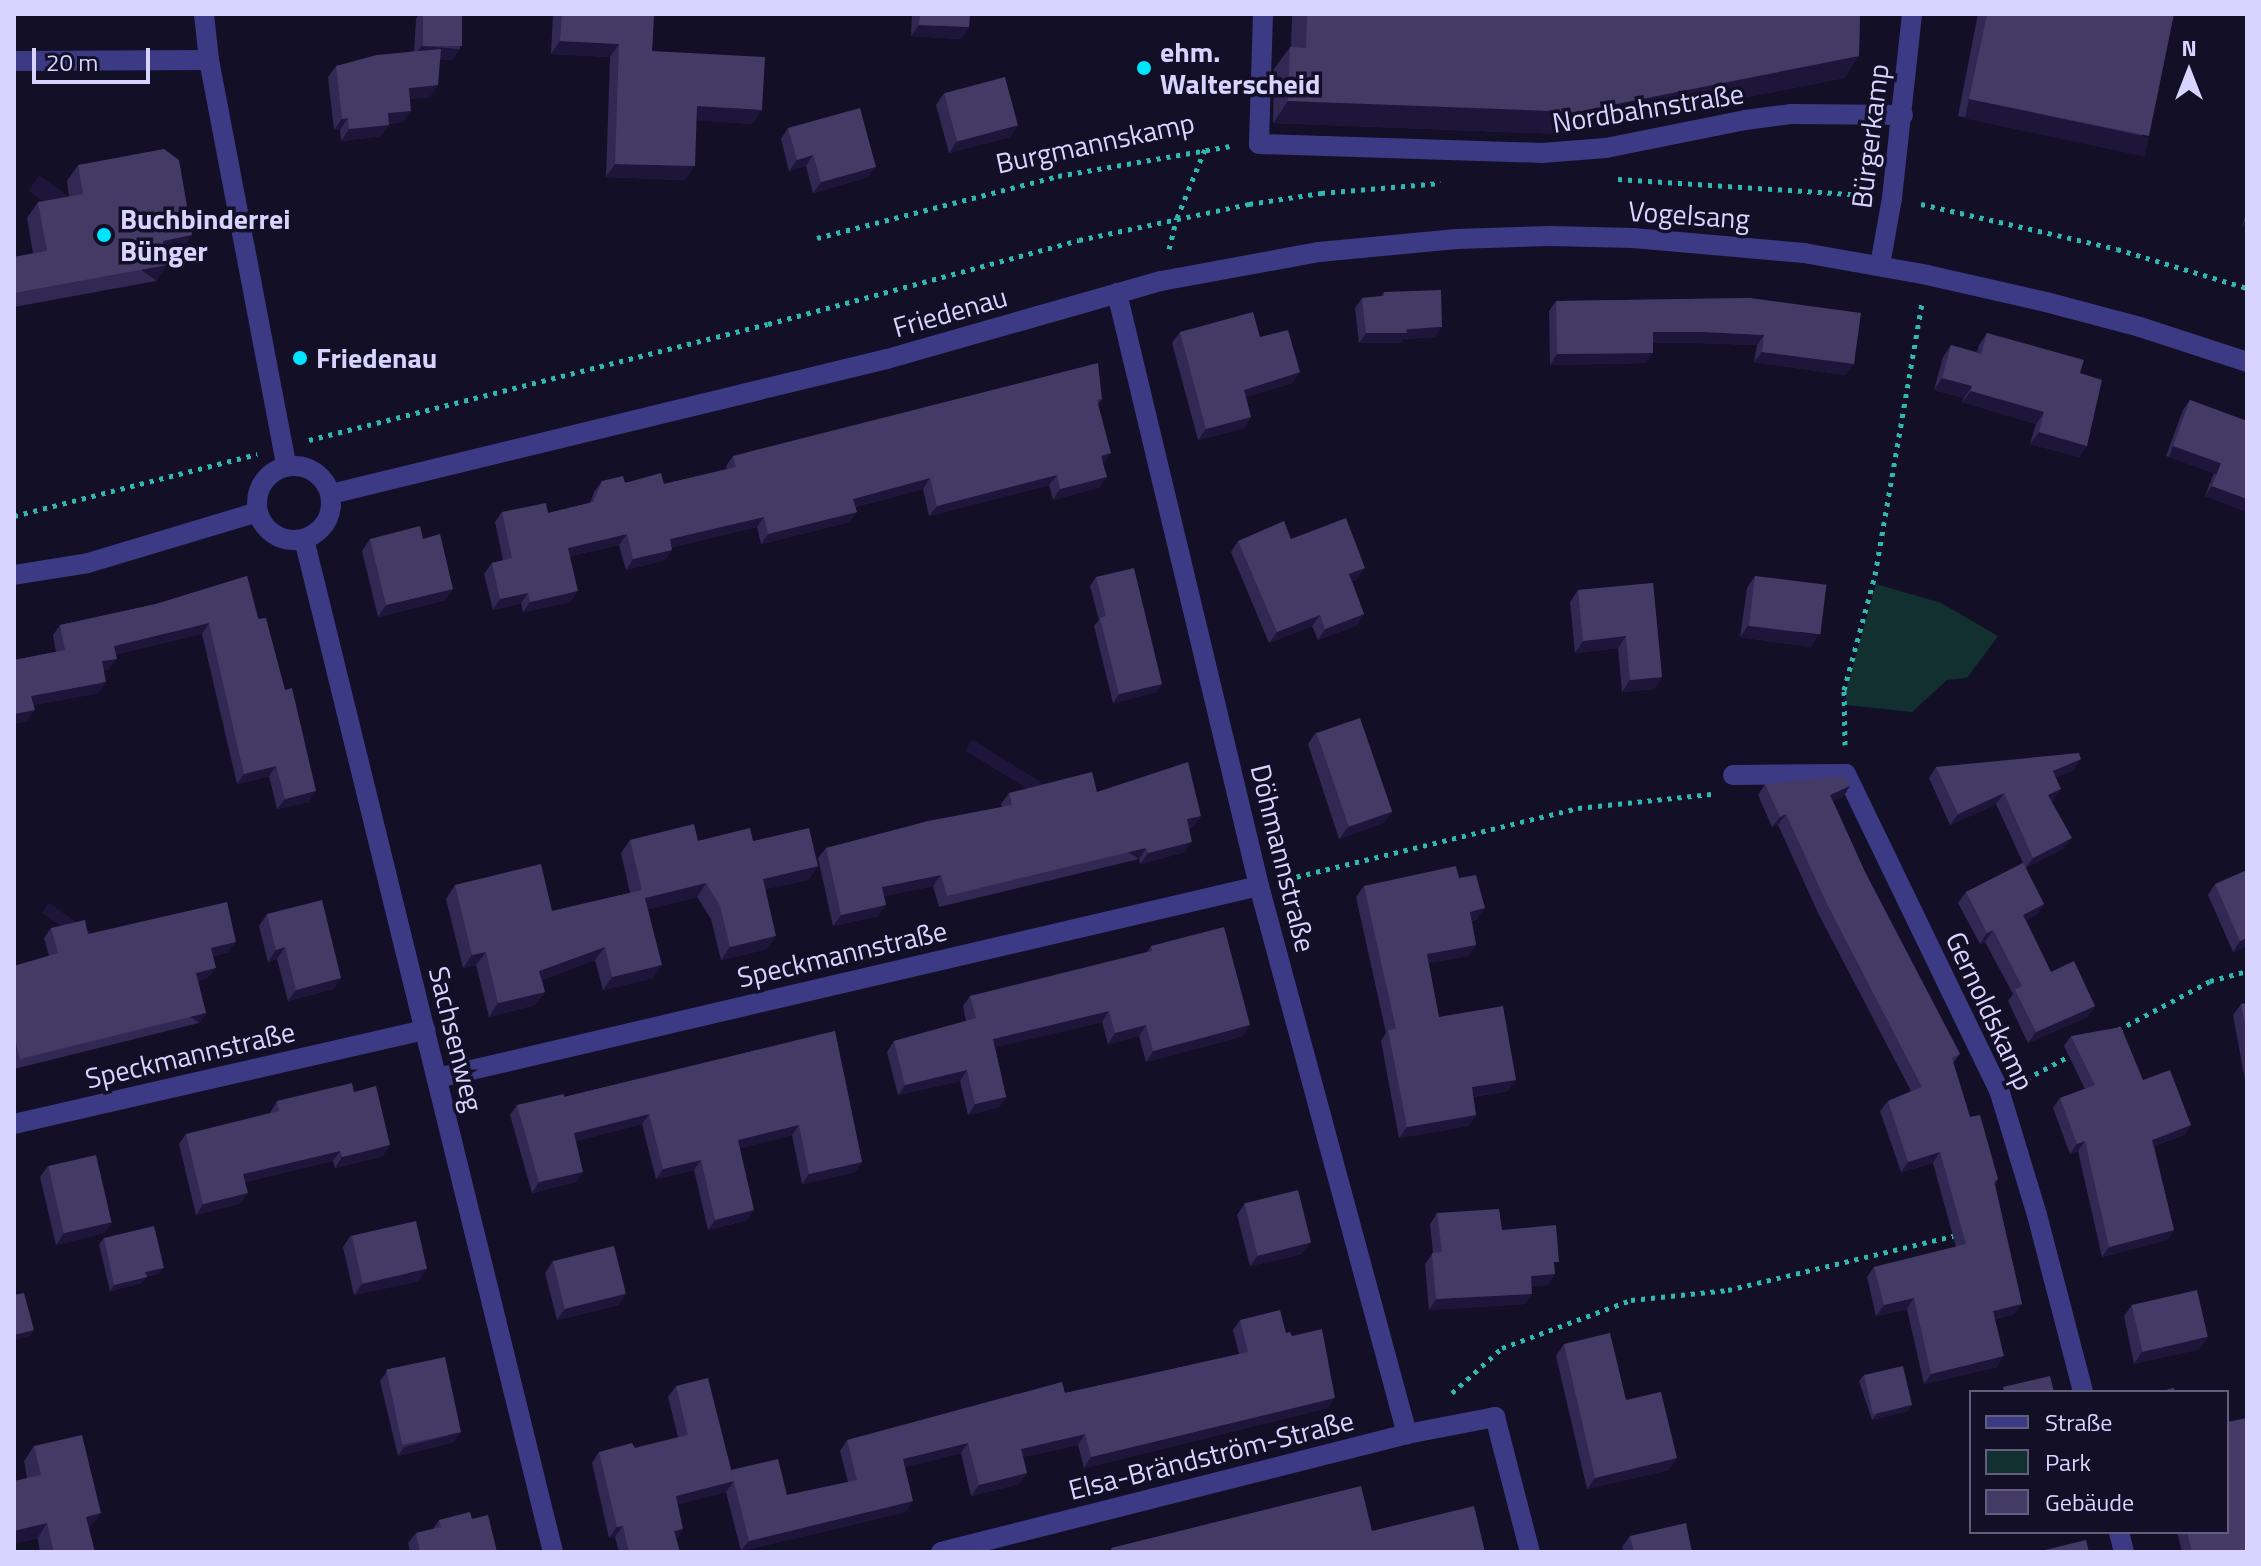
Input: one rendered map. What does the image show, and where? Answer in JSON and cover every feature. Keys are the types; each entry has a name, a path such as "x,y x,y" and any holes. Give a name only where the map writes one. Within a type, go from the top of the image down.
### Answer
{"street":[{"path":"204,14 209,60 284,457 263,483 258,512 265,525 276,535 304,539 326,522 331,508 331,494 325,481 314,472 284,457"},
{"path":"1259,144 1263,14"},
{"name":"Bürgerkamp","path":"1880,265 1903,115 1912,14"},
{"path":"14,61 209,60"},
{"name":"Nordbahnstraße","path":"1259,144 1572,152 1791,114 1903,115"},
{"name":"Vogelsang","path":"1117,293 1161,281 1380,244 1550,236 1715,244 1880,265 1927,275 2140,327 2247,362"},
{"name":"Friedenau","path":"331,494 887,359 1117,293"},
{"name":"Döhmannstraße","path":"1117,293 1259,886 1407,1434"},
{"path":"14,575 88,563 258,512"},
{"name":"Sachsenweg","path":"304,539 553,1552"},
{"path":"1733,775 1846,774"},
{"name":"Gernoldskamp","path":"1846,774 2000,1093 2037,1215 2082,1390"},
{"name":"Speckmannstraße","path":"437,1078 1259,886"},
{"name":"Speckmannstraße","path":"14,1124 425,1030"},
{"name":"Elsa-Brändström-Straße","path":"941,1552 1407,1434 1495,1417 1530,1552"}],"path":[{"name":"Burgmannskamp","path":"817,238 1058,176 1206,148 1259,144"},
{"path":"1161,281 1177,218 1206,148"},
{"path":"1846,774 1844,690 1875,575 1927,275"},
{"path":"1259,886 1578,808 1710,795 1733,775"},
{"path":"2112,1033 2210,981 2247,971"},
{"path":"2000,1093 2084,1048"},
{"path":"1407,1434 1502,1348 1616,1305 1631,1300 1728,1290 1960,1234"}],"green space":[{"path":"1876,584 1941,603 1998,636 1967,678 1947,680 1912,712 1846,705 1846,690"}],"building":[{"path":"423,14 462,14 462,46 423,46"},
{"path":"562,14 654,14 652,51 765,57 762,110 697,106 695,166 615,164 619,44 560,41"},
{"path":"920,14 970,14 969,27 919,25"},
{"path":"1307,14 1860,14 1859,56 1576,112 1288,101 1290,47 1306,48"},
{"path":"1987,14 2174,14 2149,136 1969,99"},
{"path":"441,49 438,85 409,88 411,111 388,113 389,125 349,129 348,118 342,119 336,66 377,55"},
{"path":"1005,77 1018,125 957,142 944,93"},
{"path":"860,108 876,167 821,182 813,155 797,160 788,128"},
{"name":"Buchbinderrei Bünger","path":"164,149 179,160 192,235 163,241 167,265 14,293 14,257 47,251 38,202 83,194 78,165"},
{"path":"1441,290 1442,327 1406,329 1407,333 1366,333 1362,298 1384,296 1384,292"},
{"path":"1750,298 1861,313 1854,364 1762,352 1764,335 1705,332 1653,332 1653,353 1557,354 1556,301"},
{"path":"1253,312 1260,337 1288,330 1300,372 1244,390 1251,417 1206,429 1180,332"},
{"path":"1987,333 2084,360 2080,373 2102,380 2087,446 2039,432 2044,412 1971,391 1972,386 1942,378 1951,345 1981,354"},
{"path":"1098,363 1102,399 1097,400 1111,453 1101,456 1107,477 1060,489 1057,475 937,506 930,478 853,499 857,512 768,534 764,517 670,539 672,550 633,559 627,534 568,548 578,591 530,602 528,593 500,599 492,563 512,558 502,512 546,503 548,513 593,502 602,481 623,476 625,483 661,473 664,484 736,467 733,456"},
{"path":"2190,400 2247,421 2247,499 2212,486 2221,463 2173,446"},
{"path":"1346,518 1365,568 1349,574 1364,614 1325,629 1320,615 1277,632 1238,541 1284,521 1291,539"},
{"path":"420,526 423,539 440,534 453,589 386,605 370,539"},
{"path":"1134,568 1162,684 1119,694 1100,618 1106,616 1096,577"},
{"path":"247,576 258,619 266,618 285,690 292,688 316,791 285,799 276,766 244,774 209,623 114,646 117,659 102,661 106,682 31,696 35,710 14,714 14,660 65,650 60,625 156,604"},
{"path":"1755,576 1826,585 1820,634 1749,626"},
{"path":"1653,583 1662,677 1630,680 1626,636 1583,641 1578,590"},
{"path":"1360,718 1392,812 1349,827 1317,733"},
{"path":"2079,753 2081,759 2053,771 2061,789 2048,795 2072,838 2033,858 2004,793 1958,814 1936,767"},
{"path":"1188,762 1201,816 1187,819 1192,842 1148,853 1146,848 947,896 941,875 882,887 886,905 841,915 826,848 928,821 1012,805 1009,793 1092,772 1097,792"},
{"path":"1845,776 1850,786 1830,795 1865,872 1960,1054 1952,1058 1970,1117 1980,1115 1998,1179 1994,1181 2022,1304 1993,1311 2004,1356 1931,1374 1914,1298 1884,1305 1874,1267 1966,1244 1940,1152 1908,1162 1888,1101 1922,1087 1827,904 1786,814 1780,817 1765,784"},
{"path":"694,824 698,841 750,828 753,841 809,828 818,866 763,879 776,936 730,947 720,906 706,883 645,898 662,965 612,977 605,947 539,971 545,992 498,1003 486,952 472,955 455,885 541,864 552,911 642,890 630,840"},
{"path":"2023,863 2044,904 2023,915 2051,972 2074,961 2095,1006 2036,1032 2015,990 2022,986 1993,930 1987,933 1966,892"},
{"path":"1456,866 1459,878 1476,875 1485,908 1470,912 1476,945 1427,954 1439,1017 1503,1006 1516,1080 1472,1087 1476,1115 1407,1127 1388,1030 1396,1029 1364,886"},
{"path":"2247,870 2247,938 2240,941 2215,884"},
{"path":"322,900 341,978 296,990 285,947 276,950 267,914"},
{"path":"227,902 236,942 211,948 216,968 196,973 206,1013 20,1059 14,1034 14,966 58,953 51,928 85,920 88,934"},
{"path":"1224,927 1250,1025 1153,1051 1146,1025 1115,1033 1109,1011 993,1039 1006,1097 975,1104 967,1070 905,1085 894,1041 976,1018 970,996 1152,951 1151,946"},
{"path":"2247,1003 2247,1036 2241,1004"},
{"path":"2121,1027 2143,1080 2170,1070 2191,1125 2152,1140 2174,1230 2109,1247 2085,1141 2077,1144 2060,1098 2095,1085 2071,1036"},
{"path":"835,1031 862,1162 809,1174 799,1125 738,1140 754,1210 715,1220 701,1160 663,1169 649,1114 574,1133 583,1172 539,1182 517,1105 564,1094 564,1097"},
{"path":"352,1083 354,1092 376,1086 390,1145 342,1157 340,1151 243,1174 248,1193 203,1204 186,1134 279,1111 277,1101"},
{"path":"96,1155 112,1222 64,1233 48,1166"},
{"path":"1298,1190 1311,1242 1258,1256 1245,1203"},
{"path":"1499,1209 1502,1230 1556,1225 1559,1262 1554,1262 1555,1274 1531,1276 1532,1294 1436,1299 1432,1253 1442,1252 1437,1213"},
{"path":"416,1221 427,1269 363,1284 352,1236"},
{"path":"154,1226 164,1268 145,1272 147,1277 114,1285 104,1238"},
{"path":"614,1246 626,1294 565,1309 553,1261"},
{"path":"2197,1290 2208,1337 2143,1352 2132,1305"},
{"path":"24,1293 34,1330 14,1335 14,1295"},
{"path":"1280,1310 1286,1333 1290,1332 1292,1336 1322,1329 1335,1398 1091,1457 1085,1434 1021,1449 1027,1473 979,1485 968,1443 903,1459 913,1501 749,1541 731,1470 778,1459 787,1495 857,1480 847,1440 1062,1382 1065,1393 1248,1352 1240,1320"},
{"path":"1610,1333 1626,1400 1661,1392 1677,1458 1595,1478 1564,1344"},
{"path":"445,1357 461,1432 402,1445 386,1369"},
{"path":"1903,1366 1912,1405 1873,1414 1864,1375"},
{"path":"2050,1376 2054,1390 2004,1390 2003,1387"},
{"path":"708,1378 734,1481 676,1496 683,1529 674,1531 680,1552 629,1552 623,1526 617,1527 599,1452 632,1443 635,1448 688,1435 676,1386"},
{"path":"2247,1418 2247,1552 2192,1552 2188,1534 2229,1534 2229,1422"},
{"path":"82,1435 101,1513 86,1517 95,1552 54,1552 47,1523 14,1531 14,1481 41,1475 34,1446"},
{"path":"1361,1486 1372,1531 1474,1506 1485,1552 1112,1552 1111,1548"},
{"path":"470,1512 472,1519 488,1515 497,1552 420,1552 416,1533 441,1527 439,1520"},
{"path":"1686,1523 1692,1552 1634,1552 1630,1536"},
{"path":"2086,1540 2089,1552 2037,1552"}],"place":[{"name":"ehm. Walterscheid","path":"1144,68"},
{"name":"Buchbinderrei Bünger","path":"104,235"},
{"name":"Friedenau","path":"300,358"}]}
